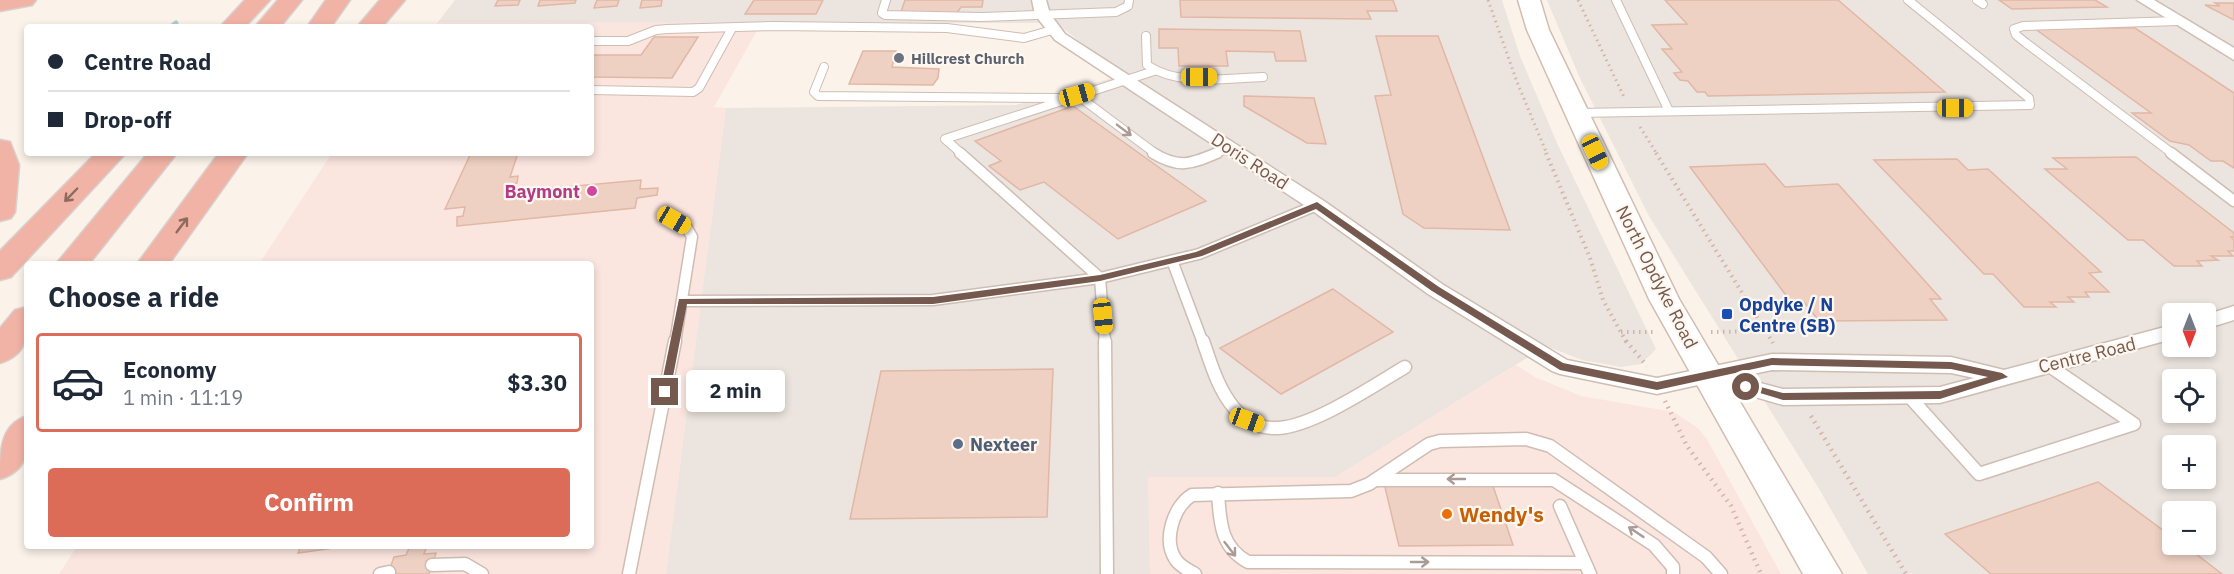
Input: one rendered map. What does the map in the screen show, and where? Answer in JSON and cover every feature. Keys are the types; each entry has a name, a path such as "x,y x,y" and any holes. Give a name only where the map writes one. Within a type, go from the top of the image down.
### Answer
{"highway":[{"path":"0,4 24,0"},
{"path":"235,24 258,0"},
{"path":"270,24 290,0"},
{"path":"321,24 338,0"},
{"path":"372,24 393,0"},
{"path":"0,148 5,165 0,212"},
{"path":"0,270 109,156"},
{"path":"74,261 161,156"},
{"path":"155,261 212,187 232,156"},
{"path":"212,187 245,156"},
{"path":"0,351 24,322"},
{"path":"0,465 24,433"}],"main road":[{"name":"North Opdyke Road","path":"1529,0 1538,30 1664,298 1823,574"}],"street":[{"path":"2144,0 2233,54"},
{"name":"Doris Road","path":"1044,15 1126,80 1317,205 1435,289 1560,366 1657,386 1708,376"},
{"path":"2216,319 2234,313"},
{"name":"Centre Road","path":"1708,376 1783,397 1940,395 2162,335"},
{"name":"Centre Road","path":"1708,376 1772,362 1785,362 1951,365 2002,377"}],"lane":[{"path":"886,0 882,13 891,16 1116,12 1128,6 1128,0"},
{"path":"1616,0 1670,111"},
{"path":"1577,113 1979,108 2030,105 2030,99 1908,0"},
{"path":"594,41 628,41 656,30 731,30 774,26 947,28 1017,38 1044,15"},
{"path":"2178,21 2024,26 2014,29 2016,35 2025,43 2234,201"},
{"path":"594,90 693,92 699,88 731,30"},
{"path":"1146,36 1147,65 1154,71 1177,77 1263,77"},
{"path":"825,67 814,92 818,96 1064,99"},
{"path":"1107,574 1105,334 1100,278 945,139 1154,71"},
{"path":"1077,95 1140,142 1176,164 1186,164 1229,148"},
{"path":"683,301 933,300 1100,278 1173,262 1317,205"},
{"path":"629,574 683,301 692,237 687,228 674,220"},
{"path":"1173,262 1220,387 1226,398 1247,420 1268,428 1287,429 1305,424 1405,367"},
{"path":"1908,395 1979,474 2134,424 2048,365"},
{"path":"1194,574 1173,557 1175,512 1182,501 1192,495 1351,491 1375,480 1429,444 1440,441 1540,441 1706,556 1721,574"},
{"path":"1375,480 1554,480 1654,545 1673,567 1673,574"},
{"path":"1218,493 1224,543 1237,558 1248,562 1587,568 1560,506"},
{"path":"432,565 459,563 474,566 482,574"}],"path":[{"path":"1488,0 1517,82 1590,258 1603,300 1626,342 1646,364"},
{"path":"1578,0 1631,112 1785,362"},
{"path":"1798,396 1906,574"},
{"path":"1670,410 1687,446 1731,506 1761,574"}],"shaded area":[{"path":"455,0 1502,0 1520,56 1557,143 1656,349 1641,364 1621,367 1582,360 1546,346 1335,477 1148,477 1150,574 666,574 726,108 1016,105 1123,75 1056,23 438,22"},
{"path":"1547,0 2234,0 2234,574 1868,574 1818,487 1649,216 1579,76"},
{"path":"438,22 762,22 714,107 726,108 666,574 59,574 75,549 594,549 594,261 261,261 330,156 594,156 594,24 436,24"},
{"path":"1516,365 1535,377 1581,396 1674,412 1698,428 1707,439 1781,574 1150,574 1148,477 1335,477"}],"building":[{"path":"498,0 520,0 518,5 495,6"},
{"path":"540,0 576,0 575,3 538,6"},
{"path":"597,0 619,0 617,6 594,8"},
{"path":"642,0 662,0 661,6 640,8"},
{"path":"754,0 823,0 816,14 745,14"},
{"path":"905,0 983,0 982,7 961,7 957,13 901,12"},
{"path":"1180,0 1393,0 1397,11 1367,11 1371,19 1181,17"},
{"path":"1665,0 1838,0 1945,92 1708,96 1705,92 1697,92 1688,81 1680,80 1674,73 1682,72 1662,49 1672,49 1652,25 1687,24"},
{"path":"1999,0 2095,0 2107,7 2012,9"},
{"path":"2215,3 2234,3 2234,20 2205,5 2220,6"},
{"path":"2034,28 2135,28 2234,93 2234,168 2223,161 2211,161 2189,145 2170,141 2132,113 2151,113"},
{"path":"1159,29 1300,31 1306,61 1276,61 1274,52 1226,51 1228,66 1179,66 1178,48 1159,48"},
{"path":"1376,36 1438,36 1510,230 1424,228 1403,214 1375,96 1391,95"},
{"path":"654,37 698,37 672,78 594,77 594,55 641,55"},
{"path":"863,51 896,51 892,67 939,69 938,78 933,85 849,84"},
{"path":"1244,96 1314,98 1326,144 1307,143 1244,106"},
{"path":"1073,106 1206,201 1118,239 1044,182 1020,190 989,166 1001,161 975,141"},
{"name":"Baymont","path":"470,156 517,156 510,177 518,176 517,183 511,185 510,192 641,180 640,189 658,188 657,195 637,198 635,208 457,226 457,217 463,216 465,207 445,209"},
{"path":"2136,157 2234,233 2234,237 2231,237 2234,240 2234,251 2228,251 2233,256 2211,256 2218,260 2197,261 2202,266 2174,266 2143,240 2128,240 2045,169 2067,169 2053,158"},
{"path":"1957,159 1968,170 1988,169 2101,272 2089,273 2109,292 2085,292 2089,297 2068,297 2074,302 2050,302 2056,307 2024,307 1993,274 1984,274 1874,160"},
{"path":"1765,164 1785,187 1838,184 1941,299 1930,299 1947,320 1819,321 1804,302 1791,302 1690,167"},
{"path":"1333,289 1393,332 1281,394 1220,348"},
{"name":"Nexteer","path":"1053,369 1047,517 850,519 881,371"},
{"path":"2098,482 2162,530 2162,555 2197,555 2222,574 1991,574 1945,534"},
{"name":"Wendy's","path":"1384,483 1492,483 1513,545 1399,546"},
{"path":"300,549 327,549 298,553"},
{"path":"409,549 426,549 424,554 436,553 429,574 388,574 394,557 406,555"}],"place":[{"name":"Hillcrest Church","path":"899,58"},
{"name":"Baymont","path":"592,191"},
{"name":"Opdyke / N Centre (SB)","path":"1727,314"},
{"name":"Nexteer","path":"958,444"},
{"name":"Wendy's","path":"1447,514"}],"route":[{"path":"665,392 683,301 933,300 1100,278 1199,254 1317,205 1435,289 1560,366 1657,386 1772,362 1951,365 2002,377 1940,395 1783,397 1746,387"}]}
